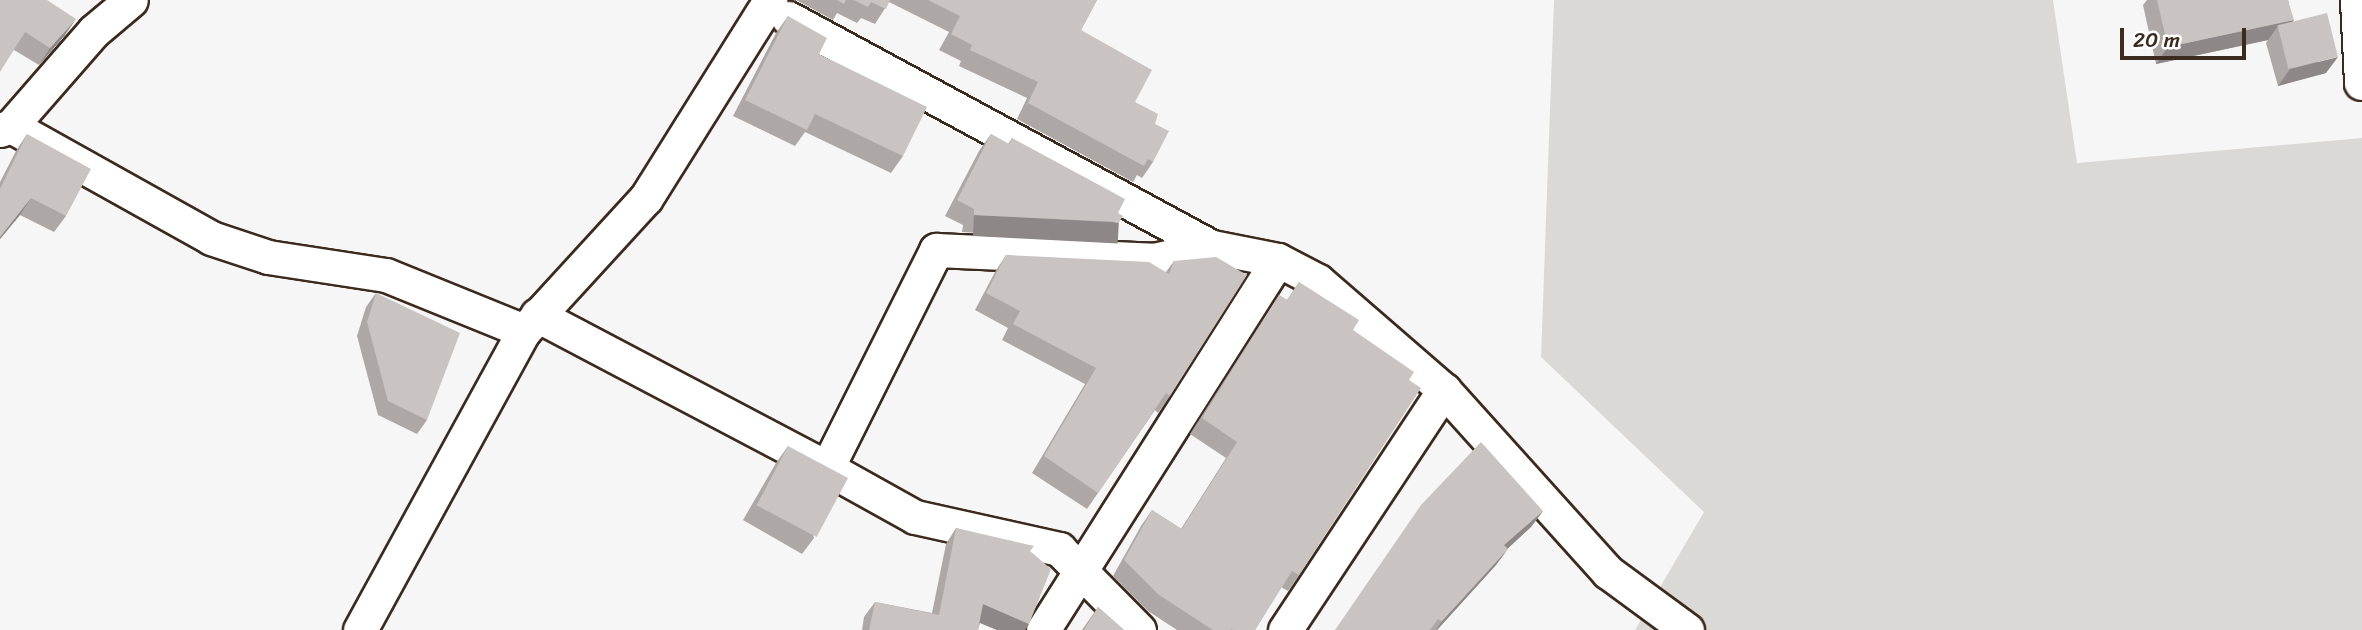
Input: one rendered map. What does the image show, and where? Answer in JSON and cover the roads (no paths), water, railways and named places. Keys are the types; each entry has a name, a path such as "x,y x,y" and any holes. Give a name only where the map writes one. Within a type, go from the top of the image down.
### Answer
{"street":[{"path":"131,0 94,32 5,128 211,238 268,257 386,275 531,323 827,468 915,517 1059,549 1139,630"},
{"path":"2357,0 2361,83"},
{"path":"360,630 531,323 646,198 769,3 1212,247 1278,260 1318,281 1444,390 1608,572 1687,630"},
{"path":"65,13 94,32"},
{"path":"827,468 936,250 1153,260 1212,247"},
{"path":"1043,630 1278,260"},
{"path":"1285,630 1444,390"}]}
